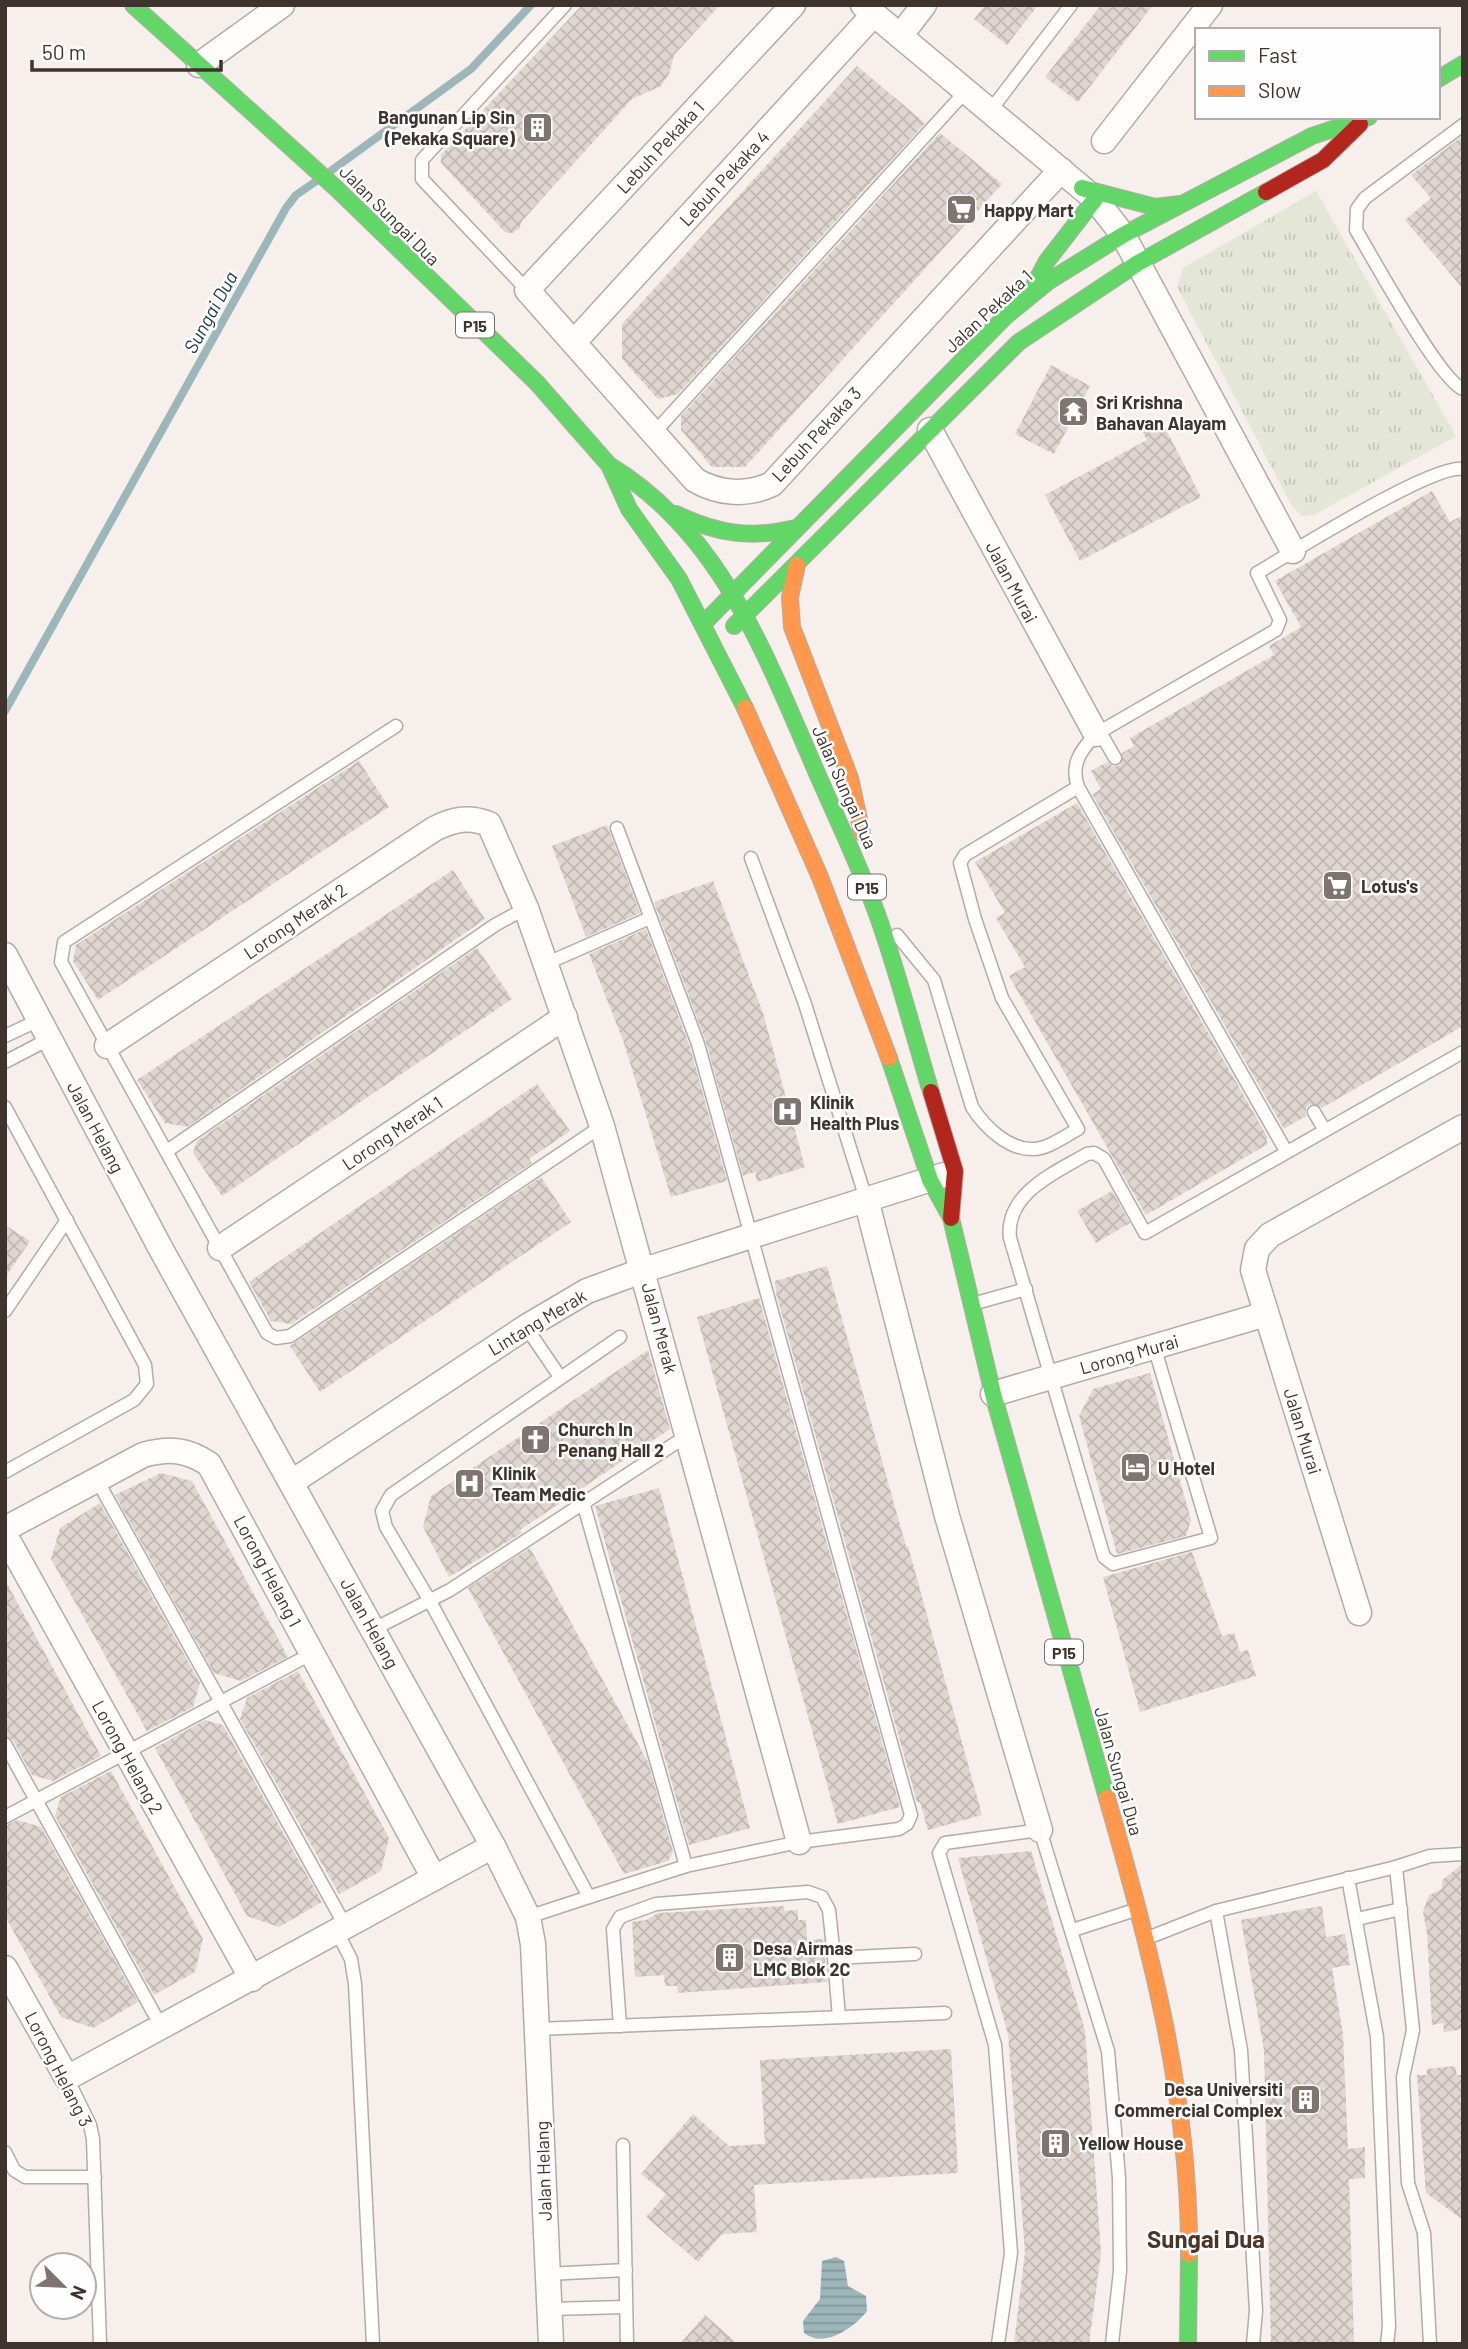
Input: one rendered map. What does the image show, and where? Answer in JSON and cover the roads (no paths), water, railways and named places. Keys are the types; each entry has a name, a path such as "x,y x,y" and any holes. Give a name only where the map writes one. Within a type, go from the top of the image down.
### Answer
{"main road":[{"name":"Jalan Sungai Dua","path":"132,5 338,190 537,383 608,465 629,509 679,579 704,624 773,767 820,877 895,1074 930,1180 951,1218 993,1394 1139,1909 1169,2034 1183,2132 1189,2234 1188,2344"},
{"path":"1440,78 1463,64"},
{"name":"Jalan Pekaka 1","path":"704,624 796,528 1030,296 1123,235 1180,204 1312,136 1364,119"},
{"name":"Jalan Pekaka 1","path":"715,645 1019,342 1063,310 1138,263 1323,160 1366,119"},
{"path":"1030,296 1040,270 1078,228 1088,194 1155,207 1180,204"},
{"name":"Jalan Sungai Dua","path":"608,465 644,486 704,551 734,593 770,664 877,913 956,1171 951,1218"},
{"path":"668,510 702,527 740,537 766,536 796,528"},
{"path":"797,565 790,597 792,627 850,778 862,824 859,866"}],"street":[{"path":"199,65 282,5"},
{"name":"Lebuh Pekaka 1","path":"527,290 793,5"},
{"path":"900,36 924,5"},
{"path":"1104,141 1210,5"},
{"path":"869,10 1061,170 1088,194 1123,235 1293,551"},
{"name":"Lebuh Pekaka 4","path":"575,341 869,10"},
{"name":"Lebuh Pekaka 3","path":"527,290 575,341 695,480 712,490 755,492 772,484 1061,170"},
{"name":"Jalan Murai","path":"930,430 1098,733"},
{"name":"Lorong Merak 2","path":"107,1046 434,829 460,819 476,819 489,824"},
{"name":"Jalan Merak","path":"489,824 526,908 602,1126 644,1269 799,1842"},
{"name":"Jalan Helang","path":"5,955 162,1251 374,1629 493,1846 528,1917 533,1944 551,2344"},
{"name":"Lorong Merak 1","path":"219,1248 565,1017"},
{"name":"Jalan Murai","path":"1359,1613 1253,1270 1257,1249 1270,1235 1463,1127"},
{"name":"Lintang Merak","path":"292,1482 526,1327 587,1291 644,1269 956,1171"},
{"path":"866,1199 947,1516 1040,1830"},
{"name":"Lorong Murai","path":"993,1394 1266,1314"},
{"name":"Lorong Helang 1","path":"5,1532 143,1455 164,1450 182,1450 209,1464 434,1878"},
{"name":"Lorong Helang 2","path":"5,1532 252,1979"},
{"path":"66,2078 493,1846"},
{"name":"Lorong Helang 3","path":"5,1968 66,2078"}],"lane":[{"path":"527,290 422,180 420,171 422,160 565,5"},
{"path":"990,111 1071,5"},
{"path":"654,433 966,91"},
{"path":"1463,125 1365,198 1354,219 1356,230 1434,356 1448,377 1463,389"},
{"path":"1286,1151 1078,786 1075,766 1081,750 1098,733 1276,630 1280,620 1256,573 1446,470 1463,470"},
{"path":"396,726 64,942 61,962 267,1333 276,1338 290,1336 602,1126"},
{"path":"1098,733 1115,758"},
{"path":"877,913 934,980 972,1107 984,1125 998,1137 1031,1150 1048,1146 1078,1129 1002,998 975,919 961,863 965,855 1078,786"},
{"path":"528,1917 686,1866 799,1842 899,1829 907,1824 911,1815 698,1044 617,828"},
{"path":"751,858 804,1004 866,1199"},
{"path":"167,1152 495,925 526,908"},
{"path":"545,964 650,918"},
{"path":"5,1036 44,1029"},
{"path":"5,1062 44,1029"},
{"path":"1154,1346 1211,1538 1113,1564 1107,1562 1010,1238 1008,1224 1012,1210 1024,1194 1087,1154 1094,1153 1104,1159 1145,1233 1463,1052"},
{"path":"5,1107 11,1132 67,1220 145,1365 147,1384 134,1400 5,1472"},
{"path":"1314,1112 1324,1129"},
{"path":"5,1311 67,1220"},
{"path":"972,1304 1026,1289"},
{"path":"526,1327 560,1377"},
{"path":"589,1897 430,1601 386,1527 382,1511 391,1495 620,1337"},
{"path":"374,1629 450,1590 688,1435"},
{"path":"97,1480 341,1929 351,1959 355,1984 373,2344"},
{"path":"583,1502 686,1866"},
{"path":"5,1817 311,1654"},
{"path":"5,1744 162,2028"},
{"path":"998,2344 1011,2253 995,2045 939,1853 945,1843 1040,1830 1073,1930 1108,2051 1119,2178 1120,2271 1112,2344"},
{"path":"1146,1939 1216,1911 1396,1867 1430,1856 1463,1854"},
{"path":"1396,1867 1413,2030 1403,2077 1408,2183 1424,2233 1430,2344"},
{"path":"1348,1878 1377,2037 1389,2327 1387,2344"},
{"path":"621,2026 613,1929 620,1917 656,1904 808,1892 821,1897 829,1910 839,2017"},
{"path":"1073,1930 1139,1909"},
{"path":"1357,1919 1401,1909"},
{"path":"1216,1911 1241,2050 1256,2311 1253,2344"},
{"path":"834,1958 915,1954"},
{"path":"537,2029 945,2013"},
{"name":"Lorong Helang 3","path":"66,2078 90,2125 95,2177 100,2344"},
{"path":"622,2145 627,2344"},
{"path":"5,2151 14,2170 25,2177 95,2177"},
{"path":"547,2274 626,2270"},
{"path":"549,2309 626,2307"}],"water":[{"path":"836,2257 844,2261 848,2286 866,2296 867,2311 847,2330 820,2339 804,2333 803,2321 820,2299 822,2261"}],"waterway":[{"name":"Sungai Dua","path":"332,170 471,69 531,5"},
{"name":"Sungai Dua","path":"5,711 286,208 296,195 315,182"}],"place":[{"name":"Bangunan Lip Sin (Pekaka Square)","path":"538,127"},
{"name":"Happy Mart","path":"961,210"},
{"name":"Sri Krishna Bahavan Alayam","path":"1073,412"},
{"name":"Lotus's","path":"1338,886"},
{"name":"Klinik Health Plus","path":"787,1112"},
{"name":"Church In Penang Hall 2","path":"535,1439"},
{"name":"U Hotel","path":"1135,1468"},
{"name":"Klinik Team Medic","path":"469,1483"},
{"name":"Desa Airmas LMC Blok 2C","path":"730,1958"},
{"name":"Desa Universiti Commercial Complex","path":"1306,2099"},
{"name":"Yellow House","path":"1055,2143"}],"district":[{"name":"Sungai Dua","path":"1206,2238"}]}
